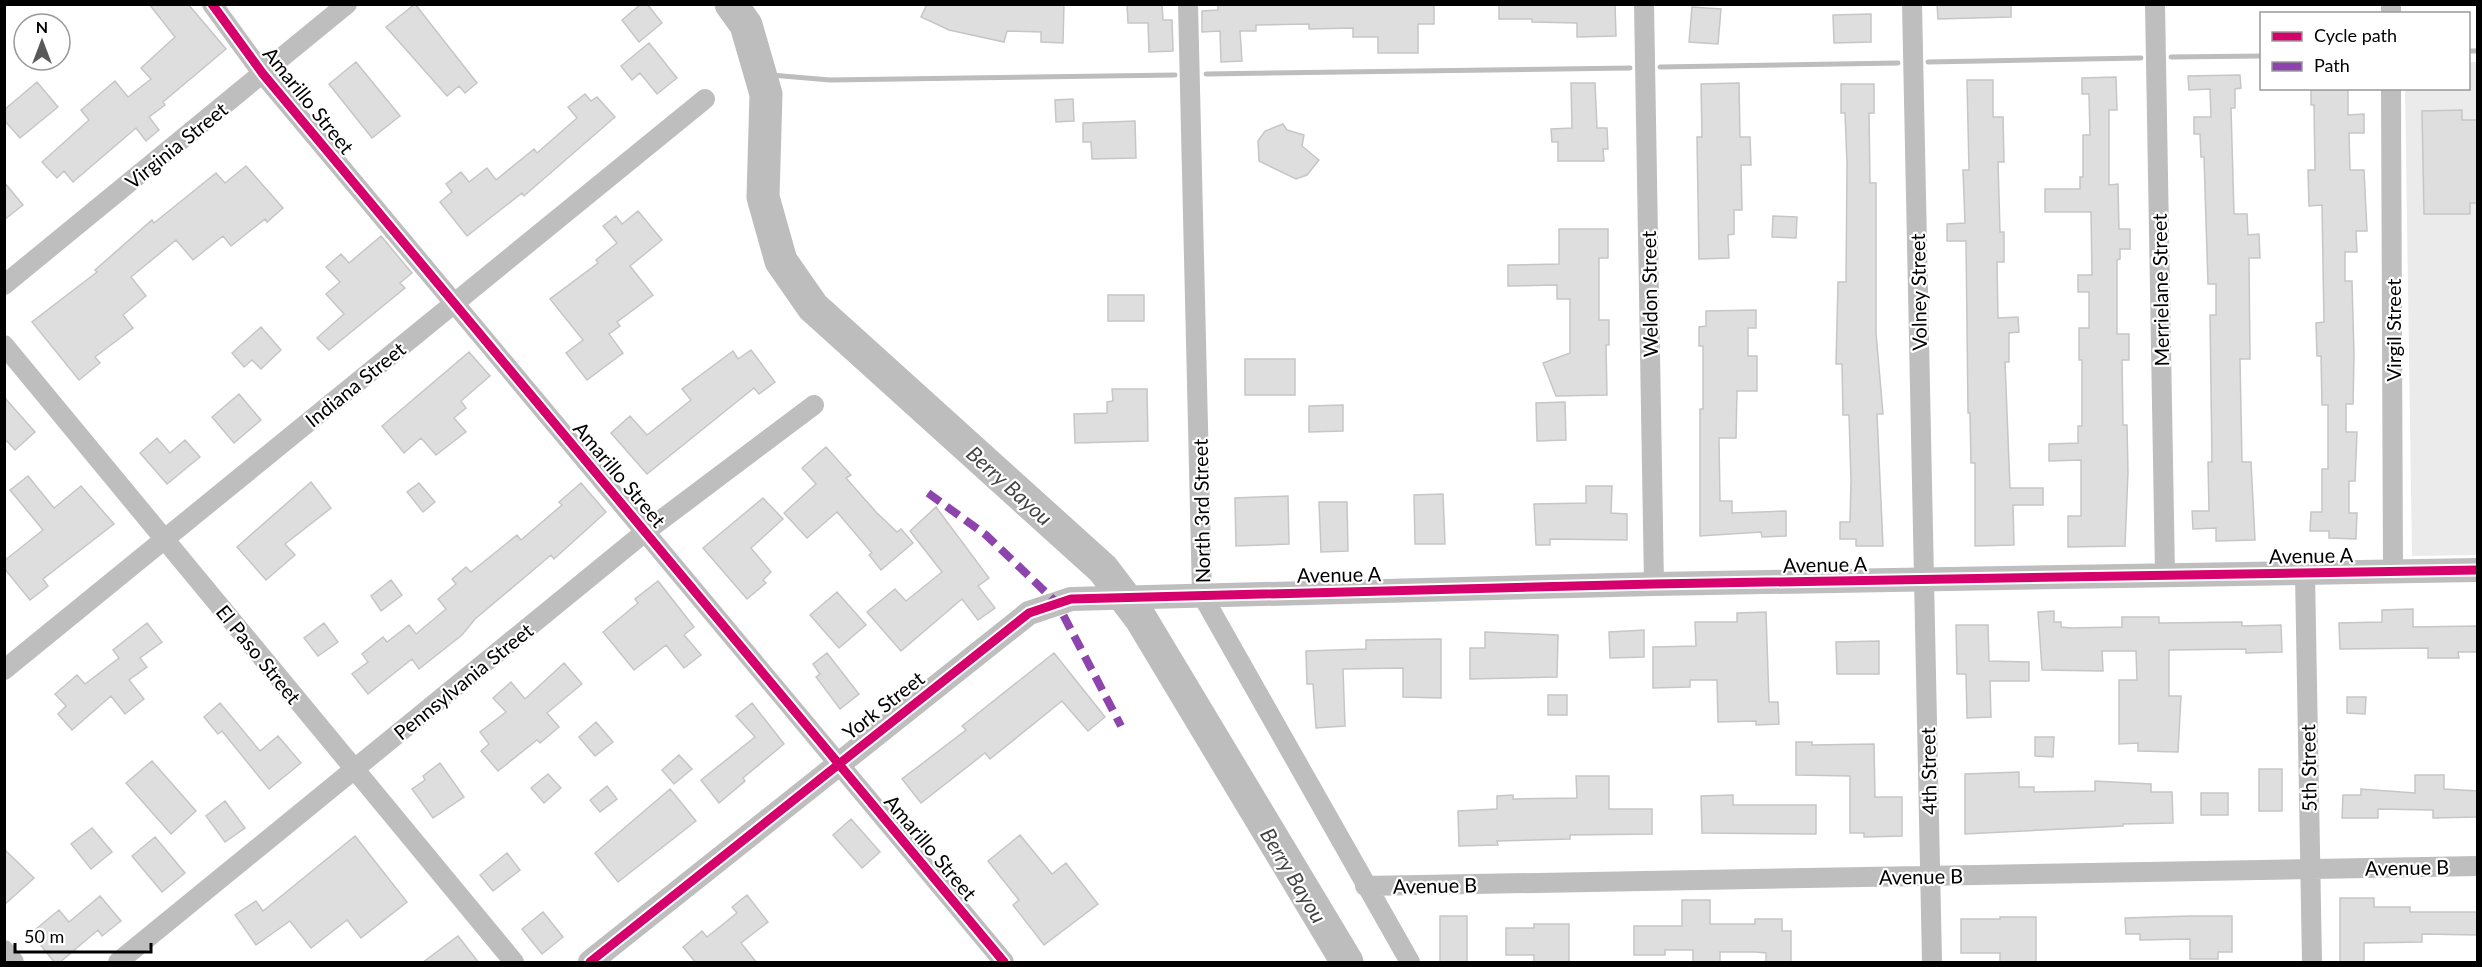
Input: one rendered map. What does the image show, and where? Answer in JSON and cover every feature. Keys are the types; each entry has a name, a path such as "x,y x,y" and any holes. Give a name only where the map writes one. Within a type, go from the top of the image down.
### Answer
{"street":[{"name":"Amarillo Street","path":"212,4 263,74 1004,963"},
{"name":"Virginia Street","path":"4,285 347,4"},
{"name":"North 3rd Street","path":"1188,4 1202,595 1410,963"},
{"name":"Weldon Street","path":"1644,4 1654,584"},
{"name":"Volney Street","path":"1912,4 1925,580"},
{"name":"Merrielane Street","path":"2155,4 2165,575"},
{"name":"Virgil Street","path":"2391,90 2393,572"},
{"name":"Indiana Street","path":"4,670 705,99"},
{"name":"El Paso Street","path":"4,345 514,963"},
{"name":"Pennsylvania Street","path":"118,963 645,532 814,405"},
{"name":"Avenue A","path":"1173,596 1654,584 2478,570"},
{"name":"5th Street","path":"2305,573 2312,963"},
{"name":"4th Street","path":"1925,580 1932,963"},
{"name":"York Street","path":"590,963 1029,613 1071,599 1173,596"},
{"name":"Avenue B","path":"1365,886 2478,866"},
{"path":"4,950 15,963"}],"shaded area":[{"path":"2470,62 2477,62 2477,555 2412,556 2405,90 2470,90"}],"building":[{"path":"149,4 188,4 226,49 163,102 165,105 149,117 159,130 146,141 136,128 73,182 64,171 57,178 42,162 89,120 81,110 115,81 128,97 151,79 141,68 175,37"},
{"path":"415,4 477,83 465,93 459,86 447,96 386,27"},
{"path":"641,4 647,4 662,23 639,42 622,20"},
{"path":"927,4 1064,4 1063,43 1041,42 1041,32 1007,31 1004,42 949,30 921,17"},
{"path":"1127,4 1162,4 1163,20 1172,20 1173,51 1149,52 1148,23 1128,23"},
{"path":"1218,4 1434,4 1434,24 1418,24 1418,53 1378,53 1378,37 1353,37 1353,28 1309,29 1309,24 1256,25 1256,31 1240,31 1242,61 1221,62 1220,31 1202,32 1202,11 1218,10"},
{"path":"1499,4 1615,4 1616,36 1577,37 1577,23 1499,19"},
{"path":"1937,4 2011,4 2011,17 1938,19"},
{"path":"1692,7 1721,9 1718,44 1689,42"},
{"path":"1871,14 1871,42 1834,43 1833,15"},
{"path":"649,43 677,78 657,94 640,73 632,80 621,66"},
{"path":"356,62 400,116 372,138 329,84"},
{"path":"2240,75 2241,88 2235,89 2235,108 2231,108 2234,214 2247,214 2248,235 2259,234 2260,258 2249,258 2250,359 2240,359 2242,462 2251,462 2255,540 2216,541 2216,528 2193,529 2192,511 2209,511 2208,462 2212,462 2210,315 2216,315 2216,284 2208,284 2204,157 2201,157 2200,134 2194,134 2194,117 2211,117 2210,89 2189,90 2188,76"},
{"path":"2116,77 2117,110 2109,110 2109,185 2118,184 2119,229 2130,229 2130,249 2120,249 2120,259 2117,260 2117,334 2129,334 2129,360 2122,360 2123,425 2127,425 2128,472 2125,546 2068,547 2068,516 2081,516 2081,460 2049,461 2049,444 2078,443 2078,426 2082,426 2082,360 2079,360 2079,328 2089,328 2089,292 2078,292 2078,275 2092,275 2091,212 2045,212 2045,189 2080,189 2080,177 2083,177 2083,135 2090,135 2089,94 2082,94 2082,78"},
{"path":"1967,80 1993,80 1993,117 2003,117 2004,162 1998,162 2000,232 2004,232 2004,262 1997,262 1998,318 2018,317 2019,332 2009,333 2009,362 2005,362 2010,488 2043,488 2043,505 2013,505 2014,545 1975,546 1975,463 1971,463 1970,413 1968,413 1966,241 1947,241 1947,224 1965,223 1963,170 1969,170"},
{"path":"37,82 58,107 20,138 4,120 4,110"},
{"path":"1571,83 1595,83 1597,128 1607,128 1608,149 1603,149 1604,161 1558,161 1558,142 1552,142 1551,129 1572,128"},
{"path":"1739,83 1740,137 1750,137 1751,165 1741,165 1742,210 1734,210 1734,234 1728,235 1729,258 1699,259 1697,137 1702,137 1701,84"},
{"path":"1841,84 1874,84 1874,113 1869,113 1870,183 1876,183 1876,333 1883,414 1877,414 1883,546 1856,546 1856,539 1840,539 1840,522 1850,522 1851,480 1849,415 1843,415 1842,364 1836,364 1838,282 1846,282 1847,164 1845,113 1841,113"},
{"path":"2311,90 2348,90 2348,115 2364,114 2364,133 2349,133 2350,170 2364,170 2367,231 2356,231 2357,252 2345,252 2345,281 2352,281 2354,355 2353,404 2346,404 2346,432 2357,432 2355,481 2349,481 2349,513 2357,513 2356,539 2329,538 2329,531 2310,531 2311,512 2322,512 2322,469 2328,469 2328,405 2322,405 2321,356 2317,356 2316,323 2324,322 2322,205 2309,206 2308,170 2315,170 2314,105 2311,105"},
{"path":"585,94 591,101 597,97 615,117 524,196 522,193 467,236 440,202 452,192 446,184 461,172 469,182 487,168 496,180 534,149 537,153 577,118 568,107"},
{"path":"1073,99 1074,121 1056,122 1055,100"},
{"path":"2462,110 2462,120 2478,120 2478,203 2470,203 2470,214 2424,214 2422,111"},
{"path":"1135,121 1136,158 1092,159 1091,142 1083,142 1083,123"},
{"path":"1283,124 1287,130 1304,135 1302,146 1319,160 1307,175 1296,179 1259,161 1258,141 1265,131"},
{"path":"246,166 283,208 267,222 265,219 231,246 223,236 193,260 176,240 131,277 146,296 123,315 133,328 95,357 100,363 79,380 32,322 97,272 95,270 152,220 154,223 216,173 225,183"},
{"path":"4,182 23,205 4,220"},
{"path":"638,211 662,240 630,266 653,295 617,322 620,326 609,334 623,353 587,380 566,353 583,340 550,299 598,263 596,260 617,243 603,226 616,216 622,224"},
{"path":"1773,216 1797,217 1796,238 1772,237"},
{"path":"1559,229 1608,229 1608,258 1599,258 1599,320 1609,320 1609,345 1606,345 1607,395 1556,396 1543,363 1570,353 1570,299 1557,299 1557,285 1508,286 1508,265 1559,264"},
{"path":"381,236 412,273 400,283 405,288 329,350 317,338 344,314 326,294 340,282 326,267 341,254 349,263"},
{"path":"1108,295 1144,295 1144,321 1108,321"},
{"path":"1756,310 1756,328 1748,328 1748,356 1757,356 1757,391 1737,391 1736,438 1719,438 1720,501 1732,501 1732,513 1786,511 1786,536 1762,537 1761,532 1700,536 1700,409 1703,409 1703,346 1699,346 1699,327 1706,326 1706,311"},
{"path":"261,327 281,350 261,369 252,360 244,367 232,353"},
{"path":"751,350 775,382 759,394 754,388 647,474 611,433 630,416 647,435 691,400 682,389 733,351 738,359"},
{"path":"469,352 490,376 461,401 466,408 454,418 466,432 436,455 421,438 404,453 382,426"},
{"path":"1245,359 1295,359 1295,395 1245,395"},
{"path":"1112,389 1147,389 1148,441 1075,443 1074,414 1107,413 1107,402 1113,401"},
{"path":"239,394 261,420 234,443 212,417"},
{"path":"4,397 35,432 15,450 4,438"},
{"path":"1565,402 1566,440 1537,441 1536,403"},
{"path":"1343,405 1343,431 1309,432 1309,406"},
{"path":"157,438 170,453 185,440 200,457 167,484 140,453"},
{"path":"826,447 851,475 846,478 876,512 897,532 901,529 913,543 881,570 869,555 872,553 837,512 807,538 784,513 816,484 802,468"},
{"path":"28,476 54,508 81,486 114,524 43,579 48,586 30,600 4,568 4,561 43,530 10,490"},
{"path":"311,482 331,508 285,544 295,555 266,580 237,547"},
{"path":"419,483 435,502 423,512 407,492"},
{"path":"581,483 606,512 554,559 551,555 475,619 462,635 419,669 412,659 368,694 352,674 368,662 362,654 383,637 387,642 409,625 416,634 446,609 438,599 456,584 452,579 466,567 471,572 517,535 521,540 562,505 559,502"},
{"path":"1586,486 1612,486 1611,513 1627,514 1627,540 1550,539 1550,545 1536,545 1534,504 1586,503"},
{"path":"1443,494 1445,544 1415,544 1414,495"},
{"path":"1288,496 1289,544 1236,546 1235,498"},
{"path":"763,498 783,519 751,548 771,572 763,580 766,583 747,599 703,548"},
{"path":"1319,502 1347,502 1348,551 1321,552"},
{"path":"936,507 989,578 978,586 995,608 978,620 962,599 901,651 867,612 895,589 906,601 942,572 910,531"},
{"path":"391,580 402,595 381,611 371,596"},
{"path":"658,581 694,627 684,635 701,655 684,668 666,645 634,670 603,632 638,603 635,599"},
{"path":"837,592 866,625 839,648 810,615"},
{"path":"2413,609 2413,627 2478,626 2478,652 2458,652 2459,658 2428,658 2428,648 2340,649 2339,623 2382,622 2382,610"},
{"path":"2054,611 2054,622 2061,622 2061,627 2071,628 2122,627 2122,617 2159,617 2159,623 2242,622 2242,626 2281,625 2282,652 2246,653 2246,649 2169,650 2169,696 2181,696 2178,752 2138,751 2138,743 2119,744 2119,680 2137,680 2136,651 2102,651 2103,671 2042,670 2038,612"},
{"path":"1766,612 1769,702 1778,702 1779,724 1756,725 1756,721 1718,722 1717,680 1690,680 1690,687 1653,688 1653,647 1696,646 1695,622 1737,622 1737,613"},
{"path":"147,623 162,642 140,658 147,667 129,680 144,699 125,714 111,696 72,730 58,714 66,706 55,694 77,675 85,684 119,658 113,650"},
{"path":"324,623 338,642 318,656 304,638"},
{"path":"1956,625 1988,625 1989,661 2029,662 2029,681 1990,681 1991,717 1967,718 1966,674 1957,674"},
{"path":"1644,630 1644,657 1610,658 1609,632"},
{"path":"1485,632 1558,635 1557,677 1470,679 1470,648 1485,648"},
{"path":"1441,639 1441,698 1403,697 1403,668 1343,669 1345,726 1316,728 1313,684 1307,684 1306,651 1366,649 1366,640"},
{"path":"1879,641 1879,674 1837,674 1836,642"},
{"path":"827,653 859,694 840,709 816,677 820,674 813,664"},
{"path":"1054,653 1105,717 1088,731 1062,701 990,759 985,753 921,803 902,779 966,730 962,726"},
{"path":"564,663 582,684 547,713 559,727 540,743 537,740 498,771 481,751 489,744 480,732 506,712 493,698 511,682 525,699"},
{"path":"1548,695 1567,695 1567,715 1548,715"},
{"path":"2347,697 2366,697 2365,714 2347,713"},
{"path":"220,703 260,751 278,736 301,763 269,789 222,731 218,734 204,717"},
{"path":"752,703 784,744 743,778 745,781 719,803 701,780 755,737 736,716"},
{"path":"596,722 613,742 595,756 579,737"},
{"path":"2035,737 2054,737 2053,757 2035,756"},
{"path":"1796,742 1812,742 1812,745 1874,744 1875,797 1902,797 1902,836 1864,837 1864,833 1850,833 1850,776 1796,775"},
{"path":"679,755 692,769 674,784 662,770"},
{"path":"152,761 196,811 171,834 126,783"},
{"path":"440,763 464,797 433,818 412,789 425,780 423,776"},
{"path":"2259,769 2282,769 2282,811 2259,811"},
{"path":"2019,772 2019,787 2034,787 2034,792 2095,791 2095,781 2151,784 2151,792 2172,792 2173,823 1965,834 1965,774"},
{"path":"548,774 561,788 544,803 531,788"},
{"path":"2415,775 2444,775 2444,789 2478,791 2478,817 2433,818 2433,810 2378,809 2378,818 2342,818 2343,795 2361,795 2361,789 2415,793"},
{"path":"1576,776 1609,776 1609,809 1652,809 1652,834 1570,835 1570,839 1497,841 1498,845 1459,846 1458,811 1497,809 1497,796 1513,795 1513,799 1577,798"},
{"path":"607,786 617,799 600,812 590,800"},
{"path":"670,789 696,821 618,882 595,853"},
{"path":"2201,793 2228,793 2228,815 2201,815"},
{"path":"1733,795 1733,805 1816,805 1816,834 1702,833 1701,796"},
{"path":"225,801 245,828 225,842 206,816"},
{"path":"851,819 880,852 862,868 833,835"},
{"path":"92,828 112,852 91,869 71,844"},
{"path":"1020,835 1052,874 1066,863 1098,904 1044,945 1013,905 1019,900 988,861"},
{"path":"355,836 407,902 361,938 347,920 311,948 290,921 256,945 235,915 256,901 263,911"},
{"path":"155,837 185,873 162,892 132,856"},
{"path":"4,849 34,878 4,905"},
{"path":"507,853 520,870 493,891 480,875"},
{"path":"747,895 768,922 741,943 757,963 696,963 683,947 702,931 707,937 737,913 732,907"},
{"path":"100,896 121,921 102,936 98,930 59,963 55,963 31,933 59,910 69,922"},
{"path":"2340,898 2374,898 2374,907 2410,907 2410,912 2478,912 2478,935 2422,934 2422,942 2364,943 2364,962 2340,962"},
{"path":"1682,900 1710,900 1710,924 1755,924 1755,919 1782,919 1782,931 1791,931 1791,963 1766,963 1766,953 1755,952 1720,952 1720,963 1693,963 1693,950 1665,950 1665,955 1634,955 1634,926 1682,926"},
{"path":"543,912 563,937 542,954 522,929"},
{"path":"1440,916 1467,916 1467,963 1440,963"},
{"path":"2232,916 2232,952 2218,952 2218,959 2190,959 2190,939 2140,940 2140,934 2126,934 2125,918"},
{"path":"2000,917 2036,917 2036,963 2000,963 2000,953 1961,953 1961,919 2000,919"},
{"path":"1534,924 1569,924 1569,963 1534,963 1534,955 1506,955 1506,928 1534,928"},
{"path":"458,936 479,963 422,963"}],"waterway":[{"name":"Berry Bayou","path":"731,4 746,25 766,94 763,197 781,261 813,307 1103,569 1141,619 1347,962"},
{"path":"2470,51 2478,51"},
{"path":"2171,57 2260,56"},
{"path":"1928,62 2141,58"},
{"path":"1660,67 1898,63"},
{"path":"1206,74 1630,68"},
{"path":"760,74 830,80 1175,75"}],"marked path":[{"path":"928,493 986,535 1057,603 1121,726"}],"cycle path":[{"path":"212,4 263,74 1004,962"},
{"path":"590,962 1029,613 1071,599 1654,584 2478,570"}]}
